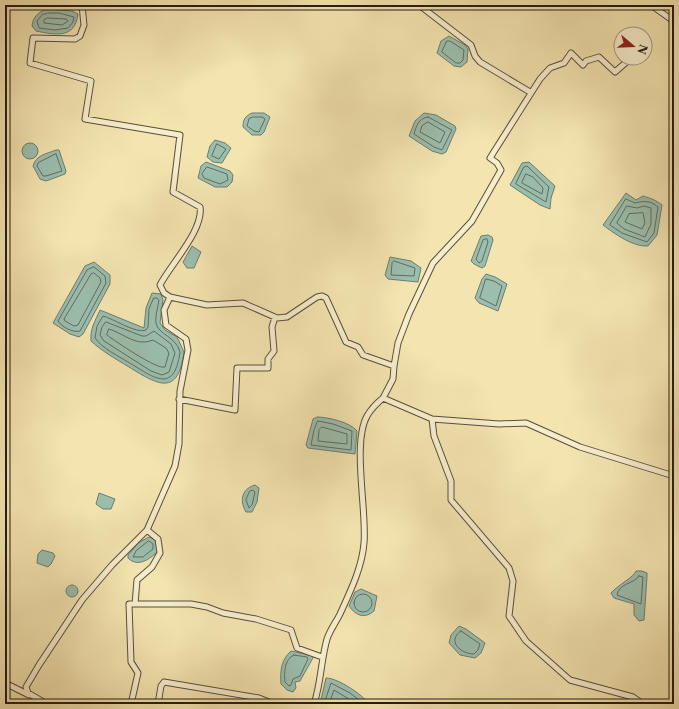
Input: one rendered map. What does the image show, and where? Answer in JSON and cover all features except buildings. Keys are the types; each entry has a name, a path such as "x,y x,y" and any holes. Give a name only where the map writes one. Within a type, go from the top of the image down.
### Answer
{"street":[{"path":"82,5 84,25 80,36 75,39 33,38 30,63 91,81 84,119 180,135 173,192 200,207 201,213 194,232 160,285 164,292 170,297 207,305 243,303 275,317 287,317 317,297 322,296 326,298 346,342 358,347 363,355 394,366"},
{"path":"421,5 471,45 475,56 480,62 530,92"},
{"path":"651,5 672,20 674,18"},
{"path":"314,704 321,678 322,657 328,637 355,579 361,562 364,527 361,467 362,436 367,417 383,398 393,379 398,342 424,281 433,263 472,221 501,170 497,163 490,158 530,92 550,68 564,63 571,53 583,65 586,60 599,58 615,72 622,66"},
{"path":"31,696 26,691 26,687 38,665 82,600 112,565 147,530 175,466 179,444 179,398 188,350 186,340 166,325 164,310 170,297"},
{"path":"179,398 235,410 237,368 268,368 268,359 274,351 272,327 275,317"},
{"path":"383,398 432,419 499,424 526,423 580,447 674,476"},
{"path":"432,419 434,436 451,481 451,500 509,568 513,581 509,616 526,641 570,680 633,697 643,704"},
{"path":"135,604 137,580 152,567 160,553 158,539 147,530"},
{"path":"131,704 138,673 132,662 129,604 191,604 263,621 291,630 297,648 322,657"},
{"path":"158,704 161,686 164,682 259,698 274,704"},
{"path":"5,683 47,704"}],"water":[{"path":"47,9 72,11 78,14 73,28 69,31 57,34 36,31 32,26 35,17"},
{"path":"449,36 465,45 468,49 467,62 461,67 454,66 437,53 441,41"},
{"path":"252,113 264,113 270,117 264,132 261,135 252,135 243,127 245,118"},
{"path":"424,113 436,115 455,126 456,129 446,152 442,154 432,151 409,136 415,121"},
{"path":"215,140 225,143 231,148 222,163 213,162 207,157 210,146"},
{"path":"30,143 37,148 38,151 33,158 30,159 23,154 22,151 27,144"},
{"path":"59,150 66,171 65,174 46,181 40,179 33,166 34,162 42,155"},
{"path":"206,162 230,171 233,175 232,182 227,187 215,187 198,178 201,166"},
{"path":"529,162 555,186 551,198 550,209 540,205 510,185 522,163"},
{"path":"626,193 636,200 643,196 653,199 662,205 657,235 648,246 642,246 630,242 603,225"},
{"path":"488,235 492,237 493,240 485,266 482,268 471,261 481,236"},
{"path":"192,246 201,252 194,268 187,268 183,262"},
{"path":"390,257 411,261 421,268 418,282 388,279 385,275"},
{"path":"94,262 110,275 110,284 83,334 79,337 70,334 53,323 85,266"},
{"path":"486,274 507,284 498,311 479,303 475,298 482,279"},
{"path":"152,293 161,294 163,300 160,323 165,330 177,337 184,352 177,376 172,381 165,383 149,379 105,352 91,341 92,329 100,310 144,328 146,308"},
{"path":"317,417 332,419 354,428 357,431 355,454 308,448 306,445 313,419"},
{"path":"255,485 259,488 257,502 252,512 246,512 242,499 243,496 247,489"},
{"path":"99,493 115,499 111,509 103,509 96,504"},
{"path":"149,537 156,542 158,551 148,559 140,562 132,561 128,558 128,555 138,543"},
{"path":"42,550 53,553 55,556 48,567 37,563 38,554"},
{"path":"636,571 647,573 644,620 639,621 634,615 634,604 614,598 611,593"},
{"path":"70,585 74,585 78,591 74,597 70,597 66,593 66,589"},
{"path":"361,589 377,596 374,611 364,616 355,612 349,606 355,592"},
{"path":"459,626 466,629 485,643 481,653 475,658 460,655 449,643 451,635"},
{"path":"291,651 314,656 300,681 295,682 296,688 293,692 287,690 281,684 281,670 283,662"},
{"path":"326,678 337,681 350,688 369,704 320,704"}]}
